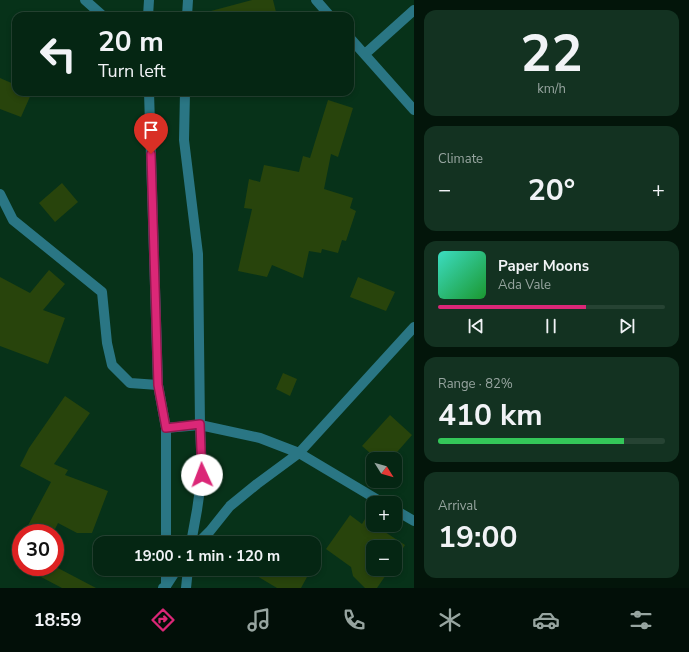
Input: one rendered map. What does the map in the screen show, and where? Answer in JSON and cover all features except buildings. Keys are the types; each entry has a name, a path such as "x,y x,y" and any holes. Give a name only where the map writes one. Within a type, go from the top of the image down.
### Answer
{"street":[{"path":"85,0 98,12"},
{"path":"148,12 149,0"},
{"path":"188,0 188,12"},
{"path":"316,0 326,12"},
{"path":"365,54 414,10"},
{"path":"354,42 414,110"},
{"path":"149,96 158,385 166,428 166,536"},
{"path":"185,96 184,140 198,254 202,475 192,536"},
{"path":"0,194 13,220 102,292 107,343 112,365 130,383 158,385"},
{"path":"205,536 230,506 299,453 414,327"},
{"path":"166,428 200,424 260,438 299,453 371,496"},
{"path":"402,514 414,522"},
{"path":"165,587 166,576"},
{"path":"165,587 172,576"},
{"path":"186,588 187,576"}],"route":[{"path":"151,154 158,385 166,428 200,424 202,475"}]}
